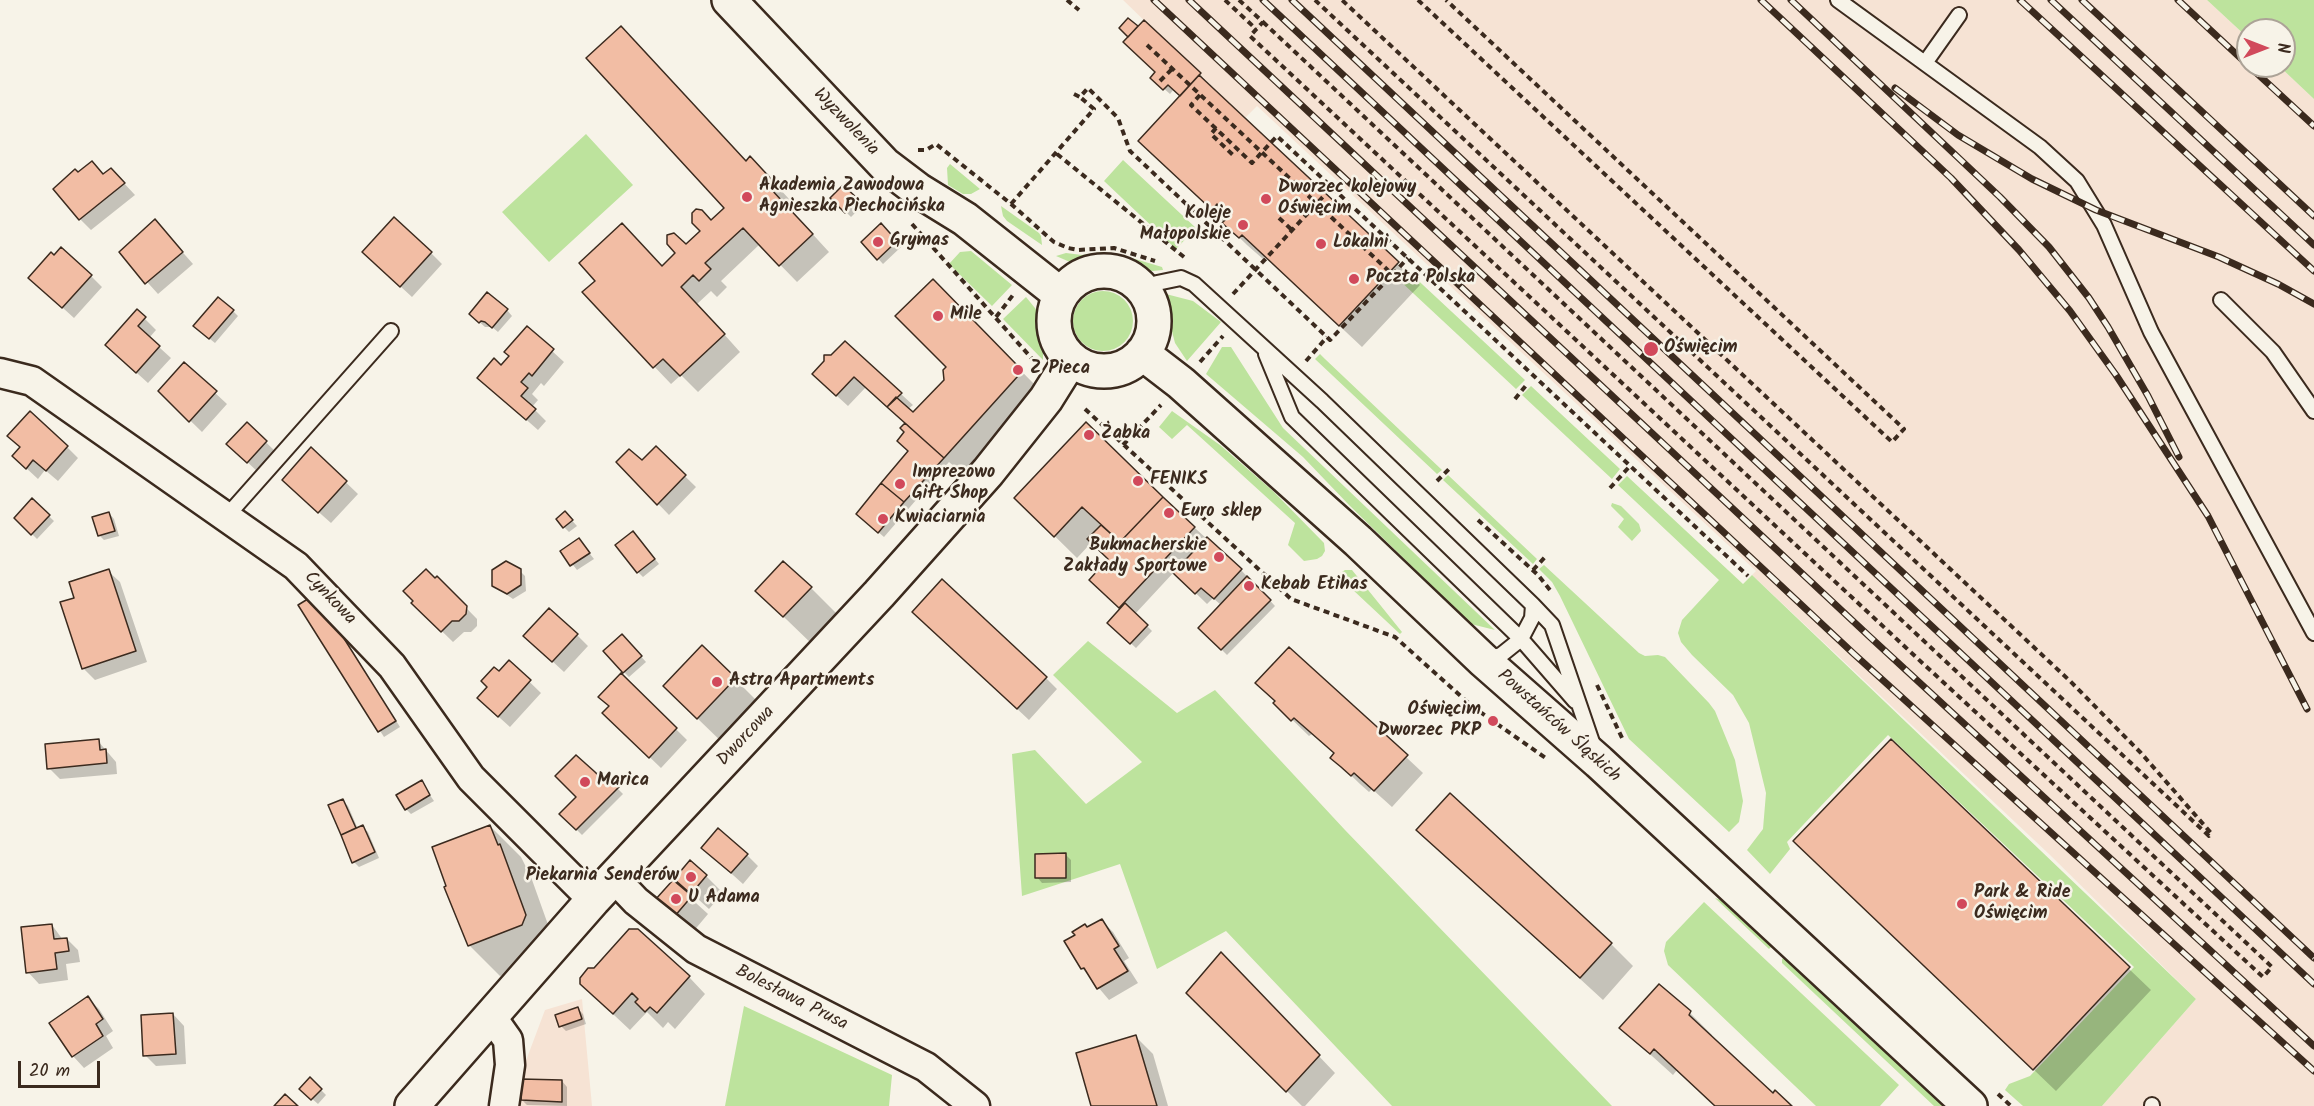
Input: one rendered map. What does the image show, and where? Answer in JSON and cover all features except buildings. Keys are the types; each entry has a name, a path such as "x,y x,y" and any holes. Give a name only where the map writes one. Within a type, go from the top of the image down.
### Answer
{"street":[{"name":"Wyzwolenia","path":"729,0 885,165 918,190 965,219 1061,295"},
{"path":"1108,271 1121,273 1134,280 1143,290 1150,302 1153,328 1142,353 1122,367 1105,371 1087,368 1071,359 1062,349 1054,329 1055,308 1061,295 1070,284 1081,276 1108,271"},
{"name":"Powstańców Śląskich","path":"1142,353 1181,383 1358,541 1483,660 1599,762 1970,1106"},
{"name":"Dworcowa","path":"412,1106 604,890 879,594 988,472 1047,399 1071,359"},
{"name":"Cynkowa","path":"0,373 32,381 296,566 392,666 471,778 604,890"},
{"name":"Bolesława Prusa","path":"604,890 636,901 696,949 926,1067 975,1106"},
{"path":"491,1016 508,1041 510,1065 504,1106"}],"lane":[{"path":"1838,0 2040,147 2084,190 2104,225 2151,332 2314,633"},
{"path":"1925,63 1959,15"},
{"path":"1143,290 1156,283 1181,278 1194,284 1322,401 1533,605 1552,625 1599,762"},
{"path":"2221,300 2273,352 2314,411"},
{"path":"226,517 391,331"},
{"path":"1264,349 1292,417 1521,639 1580,708"},
{"path":"1483,660 1502,655 1521,639 1532,618 1533,605"}],"path":[{"path":"1067,0 1079,10"},
{"path":"1225,0 1257,29"},
{"path":"1239,0 1263,22 2272,967 2263,977 1917,658 1251,36 1263,22"},
{"path":"1315,0 2209,836 2211,833 2163,778 2063,674 1342,0"},
{"path":"1418,0 1892,442 1904,429 1446,0"},
{"path":"1147,45 1392,274"},
{"path":"1160,81 1172,69"},
{"path":"1080,97 1088,88 1118,118 1130,151 1330,340 1408,258"},
{"path":"1011,204 1094,109 1074,94"},
{"path":"1200,95 1191,105 1252,163 1277,136 1748,576"},
{"path":"1216,128 1211,134 1234,156"},
{"path":"918,150 926,150 936,144 1054,242 1078,250 1114,248 1162,262"},
{"path":"1057,154 1191,262"},
{"path":"1233,294 1332,188"},
{"path":"1279,218 1292,230"},
{"path":"909,221 1035,362"},
{"path":"996,317 1016,292"},
{"path":"1305,361 1327,337"},
{"path":"1515,399 1528,383"},
{"path":"1085,409 1291,598 1395,637 1473,707 1551,762"},
{"path":"1610,488 1630,466"},
{"path":"1437,481 1451,467"},
{"path":"1533,570 1546,556"},
{"path":"1592,676 1623,740 1631,748"}],"shaded area":[{"path":"1123,0 2207,0 2236,27 2236,78 2292,78 2314,99 2314,1106 2102,1106 2196,999 2049,854 1752,575 1756,571 1257,106 1245,118"},
{"path":"582,999 592,1106 509,1106 545,1010"}],"green space":[{"path":"2207,0 2314,0 2314,99 2292,78 2296,78 2296,18 2236,18 2236,27"},
{"path":"586,134 633,185 549,262 502,212"},
{"path":"1123,160 1196,228 1176,249 1104,181"},
{"path":"950,164 980,189 971,194 963,194 948,185 947,168"},
{"path":"1001,206 1039,233 1042,245 1007,221 1003,216"},
{"path":"971,251 1012,285 992,306 949,264 960,252"},
{"path":"1103,252 1162,267 1163,270 1142,272 1117,261 1070,262 1056,256 1066,253 1082,255"},
{"path":"1408,271 1525,380 1516,389 1399,280"},
{"path":"1103,291 1124,300 1133,321 1124,342 1103,351 1082,342 1073,321 1082,300"},
{"path":"1162,293 1193,301 1221,322 1187,361 1175,343"},
{"path":"1026,297 1039,313 1043,360 1003,319"},
{"path":"1222,347 1231,347 1283,428 1495,630 1471,624 1303,457 1206,374"},
{"path":"1320,354 1442,470 1437,474 1315,359"},
{"path":"1531,386 1620,469 1612,479 1522,395"},
{"path":"1172,411 1220,445 1273,491 1324,543 1325,551 1322,556 1304,561 1288,545 1295,523 1187,425 1172,439 1159,427"},
{"path":"1448,475 1537,559 1533,564 1443,480"},
{"path":"1627,476 1743,584 1752,575 2196,999 2102,1106 2023,1106 2005,1090 2009,1084 2030,1076 2134,967 1888,735 1787,842 1790,849 1770,874 1747,850 1763,829 1766,793 1749,723 1733,695 1692,655 1681,642 1678,633 1682,620 1719,580 1618,485"},
{"path":"1612,503 1621,506 1639,524 1641,531 1632,541 1618,527 1624,519 1611,506"},
{"path":"1544,565 1639,653 1645,656 1665,657 1715,711 1735,760 1743,801 1739,822 1729,832 1629,739 1560,596 1552,582 1539,569"},
{"path":"1345,570 1352,570 1402,632 1400,634 1337,575"},
{"path":"1088,641 1177,713 1215,690 1345,830 1612,1106 1392,1106 1226,931 1157,969 1120,864 1022,896 1012,754 1035,750 1086,804 1142,762 1053,675"},
{"path":"1715,898 1730,903 1774,944 1769,949"},
{"path":"1704,902 1899,1085 1880,1106 1816,1106 1668,965 1664,951 1666,942"},
{"path":"1787,956 1945,1106 1934,1106 1782,963 1782,959"},
{"path":"744,1006 892,1075 889,1106 725,1106"}],"railway":[{"path":"1154,0 1854,654 2314,1071"},
{"path":"1189,0 1870,637 2314,1046"},
{"path":"1263,0 2314,984"},
{"path":"1292,0 2314,958"},
{"path":"1761,0 1951,178 2019,250 2070,311 2116,375 2208,516 2307,709"},
{"path":"1791,0 2000,197 2049,247 2089,298 2108,327 2148,396 2179,457"},
{"path":"2020,0 2314,271"},
{"path":"2051,0 2314,245"},
{"path":"2082,0 2314,216"},
{"path":"2178,0 2236,54"},
{"path":"2262,78 2314,126"},
{"path":"1895,88 1958,135 2032,179 2096,210 2219,257 2278,284 2314,304"}],"place":[{"name":"Akademia Zawodowa Agnieszka Piechocińska","path":"747,197"},
{"name":"Dworzec kolejowy Oświęcim","path":"1266,199"},
{"name":"Koleje Małopolskie","path":"1243,225"},
{"name":"Grymas","path":"878,242"},
{"name":"Lokalni","path":"1321,244"},
{"name":"Poczta Polska","path":"1354,279"},
{"name":"Mile","path":"938,316"},
{"name":"Oświęcim","path":"1651,349"},
{"name":"Z Pieca","path":"1018,370"},
{"name":"Żabka","path":"1089,435"},
{"name":"FENIKS","path":"1138,481"},
{"name":"Imprezowo Gift Shop","path":"900,484"},
{"name":"Euro sklep","path":"1169,513"},
{"name":"Kwiaciarnia","path":"883,519"},
{"name":"Bukmacherskie Zakłady Sportowe","path":"1219,557"},
{"name":"Kebab Etihas","path":"1249,586"},
{"name":"Astra Apartments","path":"717,682"},
{"name":"Oświęcim Dworzec PKP","path":"1493,721"},
{"name":"Marica","path":"585,782"},
{"name":"Piekarnia Senderów","path":"691,877"},
{"name":"U Adama","path":"676,899"},
{"name":"Park & Ride Oświęcim","path":"1962,904"}]}
